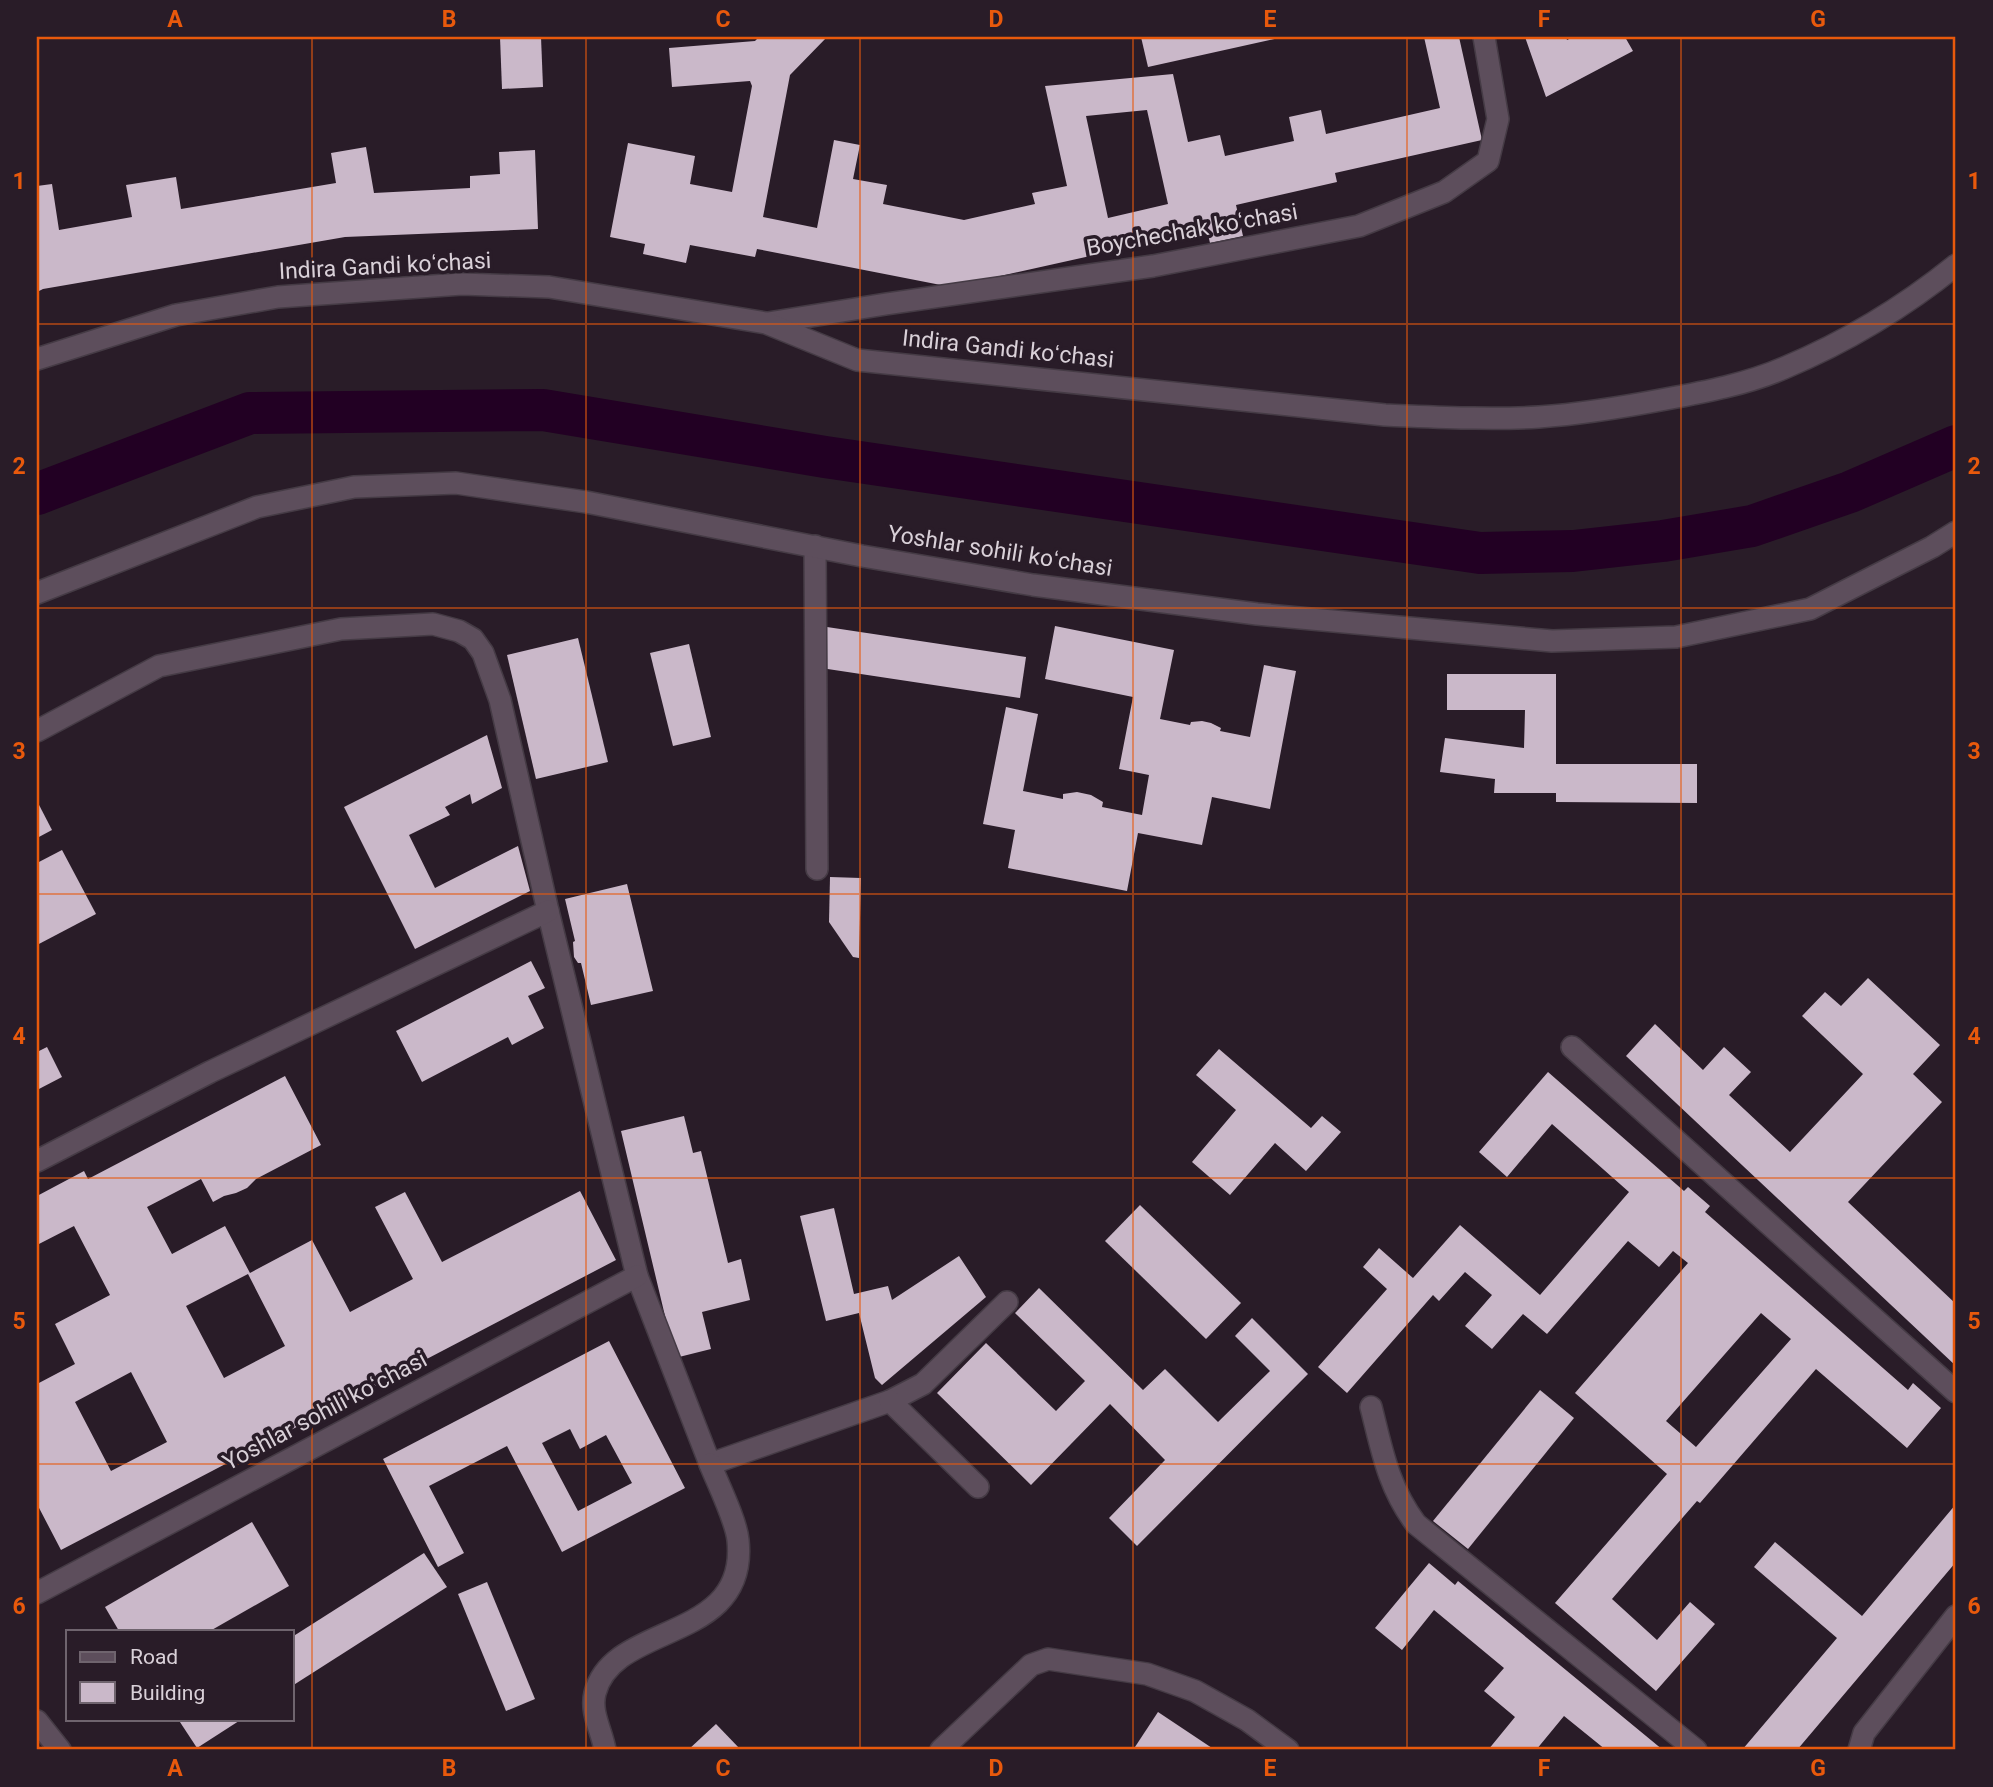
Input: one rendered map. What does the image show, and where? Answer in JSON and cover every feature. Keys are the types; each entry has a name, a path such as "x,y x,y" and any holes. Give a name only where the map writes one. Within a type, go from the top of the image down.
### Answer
{"street":[{"name":"Boychechak koʻchasi","path":"766,323 1153,267 1359,226 1444,192 1488,161 1498,119 1484,37"},
{"name":"Indira Gandi koʻchasi","path":"37,359 176,314 278,297 462,284 549,287 766,323 857,360 1385,415 1468,419 1539,417 1620,407 1703,392 1782,369 1861,331 1931,285 1956,265"},
{"name":"Yoshlar sohili koʻchasi","path":"37,593 257,507 354,487 456,482 586,502 862,556 1033,584 1244,612 1552,641 1676,637 1810,609 1956,532"},
{"path":"814,546 817,869"},
{"path":"37,731 159,666 341,629 433,624 459,631 473,639 483,653 500,700 548,911 637,1276 738,1537 739,1560 733,1584 717,1606 625,1655 604,1672 594,1693 594,1716 605,1750"},
{"path":"37,1160 210,1072 548,911"},
{"path":"1572,1047 1956,1392"},
{"name":"Yoshlar sohili koʻchasi","path":"37,1593 637,1276"},
{"path":"710,1464 890,1401 923,1384 1007,1302"},
{"path":"890,1401 978,1488"},
{"path":"1371,1407 1390,1481 1402,1506 1416,1524 1696,1750"},
{"path":"1859,1750 1864,1733 1956,1616"},
{"path":"942,1750 1031,1665 1048,1659 1147,1674 1195,1690 1247,1720 1288,1750"},
{"path":"37,1721 60,1750"}],"building":[{"path":"500,37 541,37 543,87 502,89"},
{"path":"759,37 827,37 790,75 763,217 817,228 834,140 860,145 853,179 887,185 883,204 964,220 1035,204 1032,193 1067,186 1045,86 1173,74 1188,142 1220,135 1225,156 1294,141 1289,117 1321,110 1326,134 1440,108 1424,37 1459,37 1482,140 1335,173 1337,182 1236,205 1243,236 1210,243 1207,230 951,287 757,249 755,257 690,245 686,263 643,254 645,244 610,237 628,143 695,156 690,184 732,192 752,86 750,81 672,87 669,48 755,41","holes":["1147,110 1168,204 1108,218 1086,116"]},
{"path":"1141,37 1279,37 1279,38 1148,67"},
{"path":"1525,37 1566,37 1567,40 1573,37 1625,37 1633,51 1546,97"},
{"path":"366,147 374,193 470,188 470,176 500,174 499,152 535,150 538,229 345,237 37,292 37,186 52,184 59,230 132,217 126,185 176,177 181,209 336,183 331,153"},
{"path":"1055,626 1174,650 1160,719 1190,725 1191,722 1202,721 1221,728 1220,731 1250,737 1264,665 1296,671 1270,809 1212,797 1202,845 1138,833 1127,891 1008,868 1015,830 983,824 1006,707 1038,714 1023,791 1063,799 1063,794 1077,792 1091,795 1103,802 1102,807 1142,815 1149,775 1119,769 1133,697 1045,679"},
{"path":"827,627 1026,657 1020,698 821,668"},
{"path":"578,638 608,762 536,779 507,655"},
{"path":"689,644 711,737 673,746 650,653"},
{"path":"1447,674 1556,674 1556,764 1697,764 1697,803 1556,802 1556,793 1494,793 1495,779 1440,772 1445,738 1524,748 1525,710 1447,710"},
{"path":"487,735 502,788 472,804 470,794 445,807 450,815 409,835 435,888 518,846 530,891 415,949 344,807"},
{"path":"37,801 52,830 37,838"},
{"path":"62,850 96,914 37,945 37,863"},
{"path":"830,877 861,878 859,958 853,957 829,922"},
{"path":"627,884 653,991 591,1005 581,963 574,957 575,941 565,899"},
{"path":"531,961 545,988 528,996 544,1028 512,1045 508,1037 422,1082 396,1031"},
{"path":"1868,978 1940,1045 1913,1074 1942,1102 1848,1202 1956,1304 1956,1366 1626,1056 1655,1024 1703,1070 1724,1047 1751,1072 1729,1095 1790,1152 1863,1074 1802,1016 1825,992 1841,1006"},
{"path":"47,1047 62,1077 37,1090 37,1052"},
{"path":"1219,1049 1311,1128 1322,1116 1341,1132 1306,1171 1275,1143 1230,1195 1192,1162 1236,1110 1196,1075"},
{"path":"1548,1072 1684,1191 1688,1187 1710,1206 1705,1212 1908,1390 1913,1383 1941,1408 1907,1448 1816,1369 1700,1503 1697,1501 1612,1599 1657,1640 1690,1602 1715,1624 1656,1691 1555,1603 1667,1474 1575,1393 1688,1263 1673,1251 1659,1267 1628,1241 1547,1334 1523,1314 1492,1349 1465,1326 1492,1295 1465,1272 1439,1301 1433,1295 1347,1393 1318,1367 1387,1289 1363,1267 1379,1248 1413,1278 1460,1225 1540,1295 1629,1192 1552,1124 1507,1177 1479,1152","holes":["1761,1313 1791,1339 1696,1447 1666,1421"]},
{"path":"285,1076 321,1145 256,1179 247,1188 213,1202 201,1179 147,1207 172,1254 225,1226 250,1273 312,1240 350,1312 413,1279 375,1207 405,1192 442,1262 580,1191 616,1260 61,1550 37,1504 37,1384 75,1364 55,1324 110,1295 74,1226 37,1245 37,1196 84,1171 88,1179","holes":["248,1274 285,1346 224,1378 186,1306","131,1372 167,1442 111,1471 75,1402"]},
{"path":"684,1116 693,1153 701,1151 728,1263 741,1259 750,1300 702,1312 711,1349 675,1358 621,1131"},
{"path":"1140,1205 1241,1303 1206,1339 1105,1241"},
{"path":"834,1208 854,1294 888,1286 892,1300 959,1256 986,1297 882,1385 875,1378 859,1313 826,1321 800,1216"},
{"path":"1039,1288 1143,1390 1165,1369 1218,1422 1270,1371 1235,1336 1252,1318 1308,1374 1137,1546 1109,1518 1165,1460 1110,1404 1031,1485 937,1393 986,1343 1056,1411 1085,1381 1015,1313"},
{"path":"609,1341 685,1488 562,1552 507,1446 429,1486 464,1553 438,1567 383,1459","holes":["570,1429 580,1449 606,1435 632,1483 578,1511 542,1443"]},
{"path":"1540,1390 1574,1418 1468,1549 1433,1521"},
{"path":"1956,1504 1956,1562 1797,1750 1742,1750 1837,1638 1754,1567 1775,1542 1862,1616"},
{"path":"252,1522 289,1586 212,1630 118,1630 105,1607"},
{"path":"424,1553 447,1587 294,1685 294,1636"},
{"path":"1429,1563 1455,1585 1458,1581 1663,1750 1606,1750 1564,1716 1536,1750 1488,1750 1515,1717 1484,1691 1504,1668 1434,1610 1402,1650 1375,1628"},
{"path":"487,1582 535,1699 506,1711 458,1594"},
{"path":"1158,1712 1215,1750 1133,1750"},
{"path":"179,1720 240,1720 197,1748"},
{"path":"716,1724 741,1750 688,1750"}],"waterway":[{"path":"37,494 250,413 543,410 825,457 1480,553 1573,551 1663,541 1752,526 1850,492 1956,446"}]}
